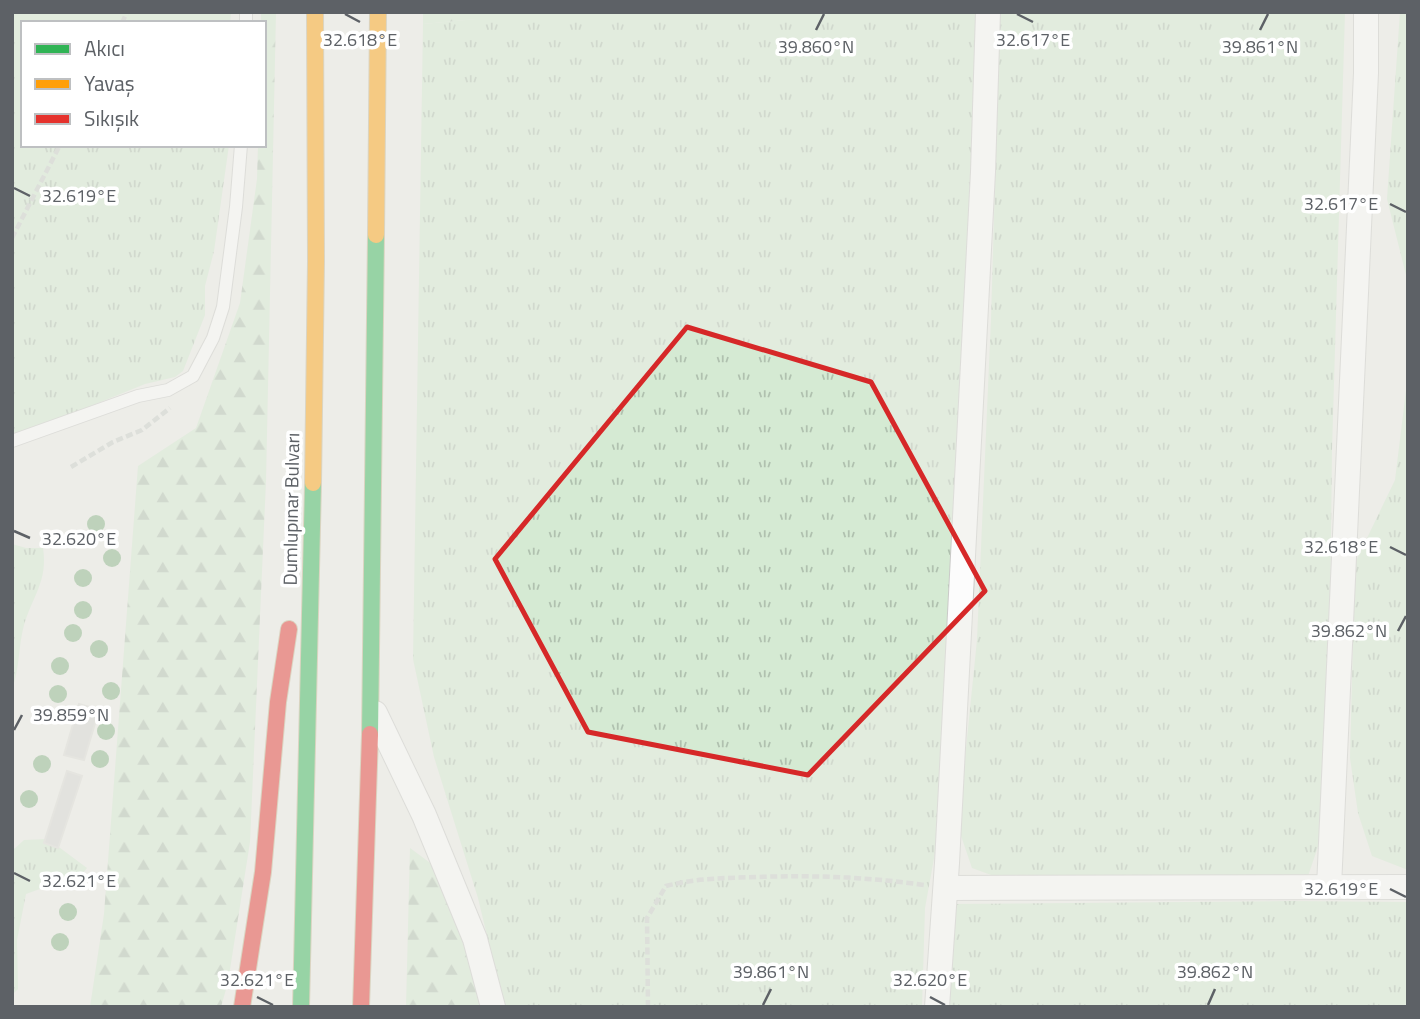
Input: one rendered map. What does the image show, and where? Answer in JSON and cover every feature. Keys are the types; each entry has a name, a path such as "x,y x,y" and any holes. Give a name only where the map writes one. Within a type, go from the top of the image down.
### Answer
{"highway":[{"name":"Dumlupınar Bulvarı","path":"302,1007 318,166 315,12"},
{"path":"361,1007 371,706 378,12"},
{"path":"242,1007 255,930 267,830 281,667 313,507"}],"street":[{"path":"937,1007 946,888 983,172 988,12"},
{"path":"1329,887 1366,73 1366,12"},
{"path":"371,706 424,815 475,939 494,1007"},
{"path":"946,888 1408,887"}],"lane":[{"path":"12,441 138,396 168,390 193,376 213,338 222,307 236,207 241,147"}],"path":[{"path":"12,238 59,147"},
{"path":"71,467 114,442 142,430 174,405 193,376"},
{"path":"648,1007 647,918 666,886 694,879 799,875 869,877 946,888"}],"highlighted area":[{"path":"687,327 871,382 985,591 808,775 588,732 495,559"}],"green space":[{"path":"12,12 231,12 230,21 21,21 21,147 229,147 214,251 205,286 205,315 183,371 175,377 145,384 12,438"},
{"path":"261,12 276,12 266,481 250,842 228,982 221,1007 90,1007 104,914 138,466 196,428 240,303 257,179 258,147 266,147 266,21 261,21"},
{"path":"423,12 477,12 477,19 423,24"},
{"path":"477,12 976,12 951,764 925,908 922,1007 504,1007 478,898 434,757 413,659 423,24 476,19"},
{"path":"1000,12 1345,12 1332,450 1325,826 1307,879 1002,879 972,868 958,827 977,640 991,319"},
{"path":"1400,12 1408,12 1408,283 1387,199"},
{"path":"1408,374 1408,870 1372,856 1358,813 1350,758 1355,563 1395,480"},
{"path":"12,544 26,548 43,548 44,560 42,579 24,625 12,689"},
{"path":"48,839 87,868 71,887 48,886 26,894 17,940 18,989 12,995 12,851 24,840"},
{"path":"410,848 433,865 467,952 484,1007 406,1007"},
{"path":"1408,902 1408,1007 950,1007 951,904"}],"building":[{"path":"79,704 99,710 84,760 64,755"},
{"path":"67,771 82,776 58,848 44,843"}],"traffic: fast":[{"path":"370,734 376,235"},
{"path":"301,1007 313,483"}],"traffic: slow":[{"path":"313,483 315,12"},
{"path":"376,235 378,12"}],"traffic: jam":[{"path":"242,1007 263,872 278,702 289,629"},
{"path":"361,1007 370,734"}]}
